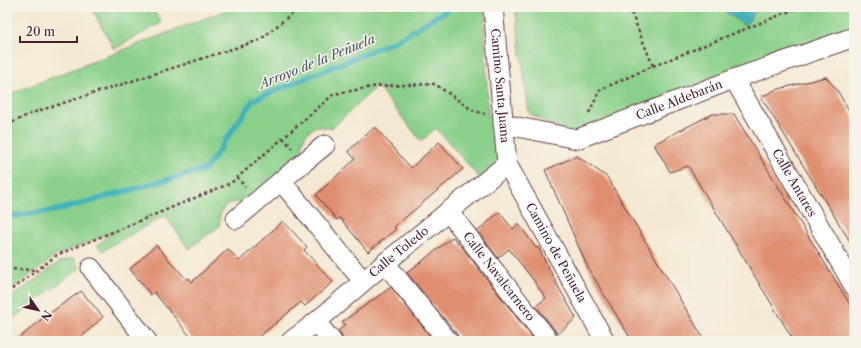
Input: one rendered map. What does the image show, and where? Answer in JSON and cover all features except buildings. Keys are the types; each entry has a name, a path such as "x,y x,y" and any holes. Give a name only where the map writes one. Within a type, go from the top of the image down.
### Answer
{"street":[{"name":"Camino Santa Juana","path":"493,7 507,164"},
{"name":"Calle Aldebarán","path":"577,139 734,79 854,37"},
{"name":"Calle Antares","path":"734,79 854,286"},
{"path":"503,124 577,139"},
{"path":"236,219 325,145"},
{"name":"Calle Toledo","path":"291,341 507,164"},
{"name":"Camino de Peñuela","path":"507,164 601,339"},
{"path":"281,181 363,281"},
{"name":"Calle Navalcarnero","path":"448,212 549,341"},
{"path":"385,263 448,341"},
{"path":"91,268 148,341"},
{"path":"316,322 332,341"}],"path":[{"path":"7,125 32,113 260,40 300,7"},
{"path":"629,7 653,66"},
{"path":"577,139 600,90 653,66 800,7"},
{"path":"7,293 57,255 231,183 334,94 377,86 436,84 472,110 488,115 503,124"},
{"path":"7,269 37,270"}],"green space":[{"path":"91,7 152,7 161,23 114,49"},
{"path":"234,7 484,7 488,115 503,124 507,164 484,183 436,128 421,141 377,86 333,127 327,128 316,126 309,132 303,140 303,152 243,202 229,203 220,215 219,226 189,249 165,215 102,251 97,245 115,231 57,255 7,293 7,95"},
{"path":"515,7 854,7 854,38 577,139 529,113"},
{"path":"74,258 80,268 7,323 7,300 59,262"}],"water":[{"path":"719,7 758,7 745,26"}],"waterway":[{"name":"Arroyo de la Peñuela","path":"7,217 58,210 206,169 253,100 397,40 452,7"}]}
